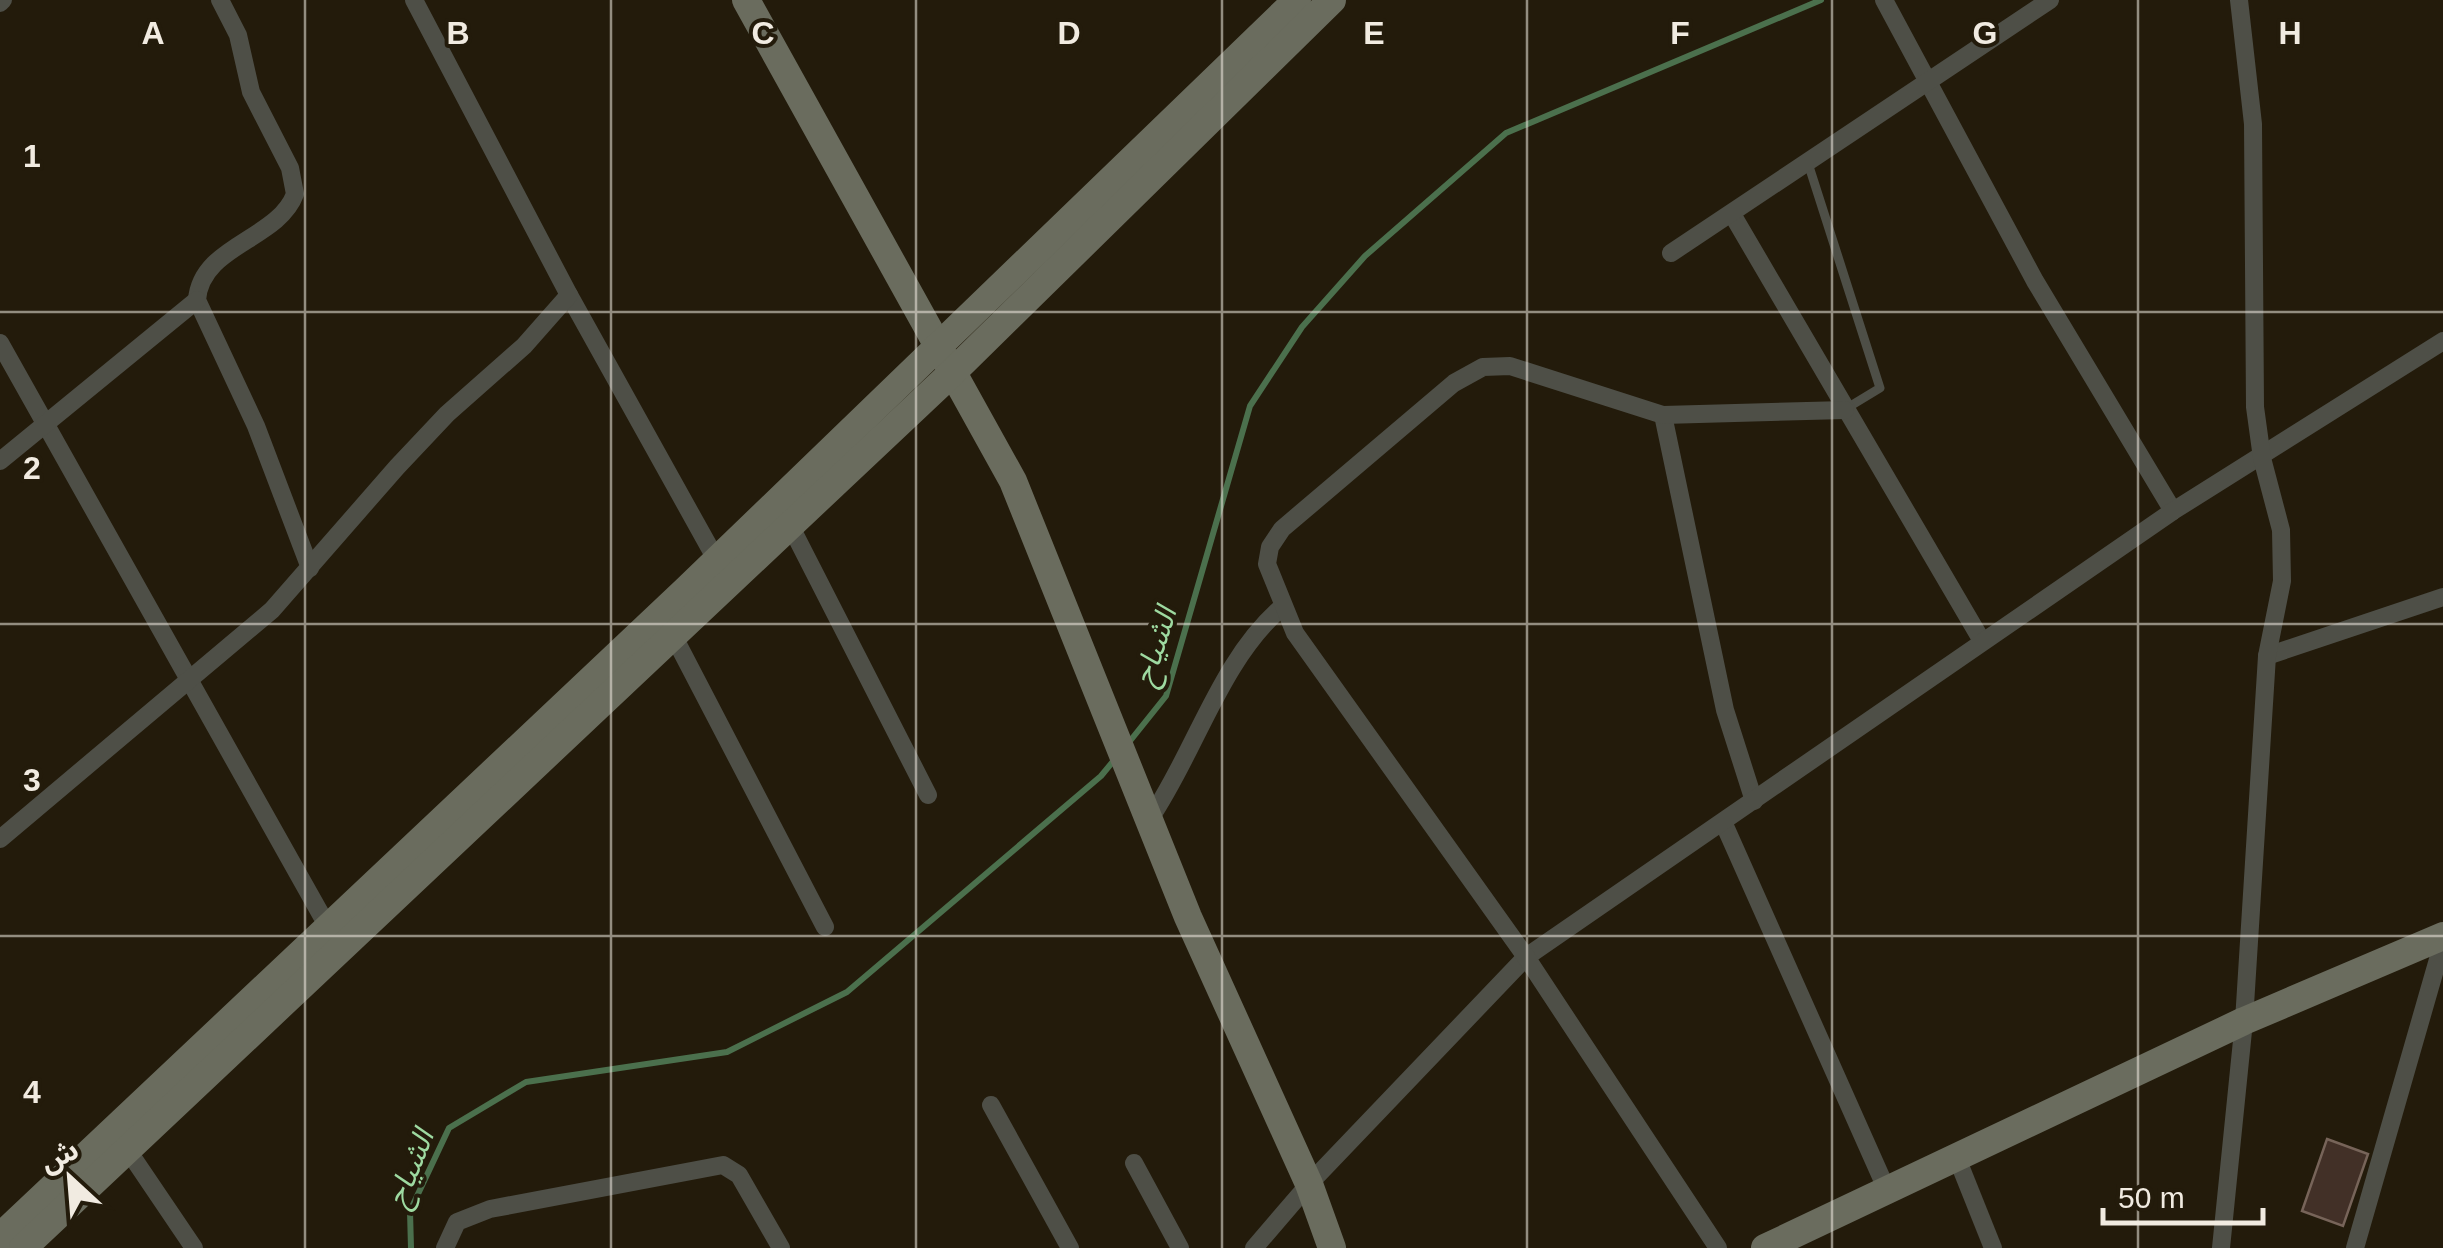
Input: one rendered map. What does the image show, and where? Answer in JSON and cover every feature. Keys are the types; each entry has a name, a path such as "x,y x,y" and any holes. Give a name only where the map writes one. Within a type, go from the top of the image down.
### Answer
{"main road":[{"path":"23,1248 936,344 1296,0"},
{"path":"0,1237 672,635 953,372 1332,0"},
{"path":"754,3 1013,481 1241,1042 1309,1184 1332,1248"},
{"path":"1765,1248 2244,1021 2443,939"}],"street":[{"path":"0,461 197,300 208,270 292,203 296,188 251,92 238,35 220,0"},
{"path":"414,0 569,294 717,560"},
{"path":"1884,0 1926,84 2173,510"},
{"path":"1671,253 2050,0"},
{"path":"2221,1248 2244,1021 2267,656 2282,581 2282,546 2255,407 2253,124 2239,0"},
{"path":"1732,214 1982,641"},
{"path":"0,839 272,610 447,414 524,346 569,294"},
{"path":"197,300 256,426 310,568"},
{"path":"1254,1248 1309,1184 1526,957 1724,824 2173,510 2262,458 2443,341"},
{"path":"0,343 335,938"},
{"path":"1718,1248 1526,957 1336,692 1282,607 1267,564 1270,546 1282,529 1473,372 1510,366 1663,415 1845,410"},
{"path":"1663,415 1725,710 1754,801"},
{"path":"790,524 928,795"},
{"path":"2267,656 2443,596"},
{"path":"1152,817 1212,711 1238,654 1282,607"},
{"path":"672,635 825,927"},
{"path":"1724,824 1886,1188"},
{"path":"2355,1248 2443,939"},
{"path":"991,1105 1070,1248"},
{"path":"127,1149 194,1248"},
{"path":"1958,1158 1993,1248"},
{"path":"1134,1163 1180,1248"},
{"path":"445,1248 457,1222 490,1208 723,1165 739,1175 781,1248"}],"lane":[{"path":"1807,160 1880,388 1845,410"}],"building":[{"path":"2327,1139 2368,1154 2343,1226 2302,1211"}],"waterway":[{"name":"الشياح","path":"1126,746 1166,696 1250,406 1302,327 1365,256 1506,133 1821,0"},
{"name":"الشياح","path":"411,1248 410,1211 449,1128 526,1082 727,1052 847,992 1101,776 1115,759"}]}
